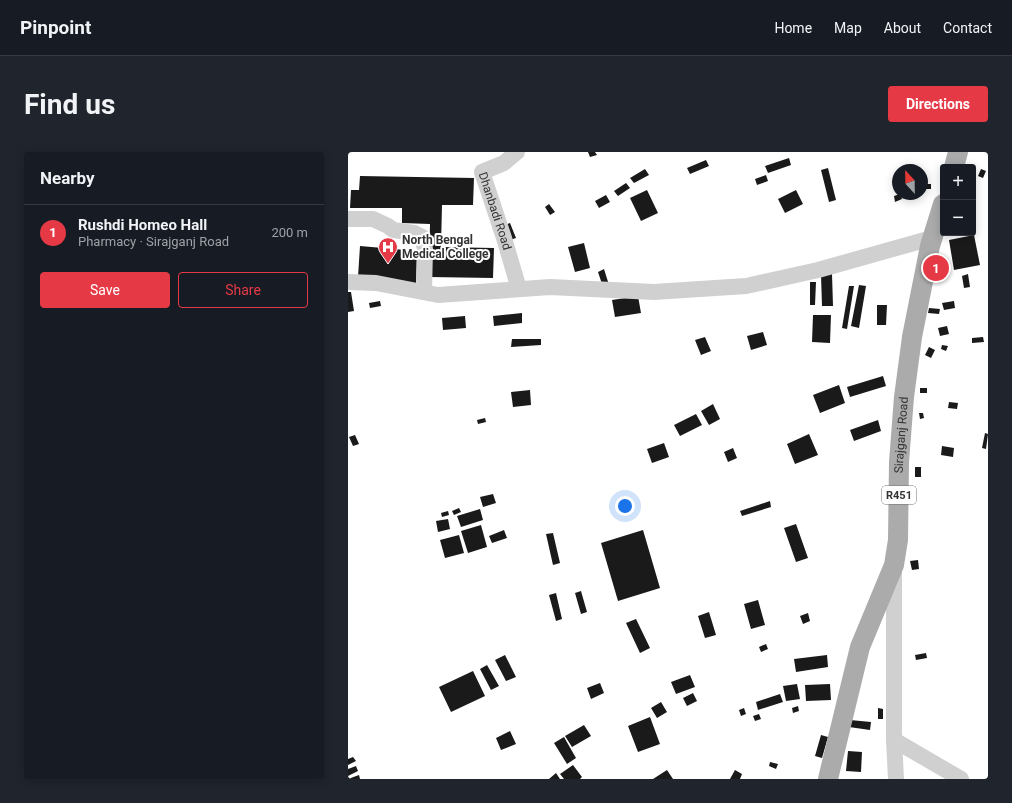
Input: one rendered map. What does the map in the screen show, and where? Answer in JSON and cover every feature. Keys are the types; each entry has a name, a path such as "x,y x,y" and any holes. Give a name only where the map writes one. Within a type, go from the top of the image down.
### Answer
{"main road":[{"path":"955,164 958,152"},
{"name":"Sirajganj Road","path":"828,779 860,647 894,565 898,540 899,462 904,397 912,337 930,246 940,213"}],"street":[{"name":"Dhanbadi Road","path":"517,152 504,163 482,172 519,289"},
{"path":"348,219 373,219 393,230 414,233 422,237 425,249 424,292"},
{"path":"348,282 376,283 438,295 550,287 654,292 746,286 818,270 932,238"},
{"path":"894,565 894,740 896,779"},
{"path":"894,740 961,779"}],"building":[{"path":"588,152 595,152 597,155 590,157"},
{"path":"789,158 791,165 768,173 765,166"},
{"path":"706,160 709,166 690,174 687,168"},
{"path":"828,168 836,200 829,202 821,170"},
{"path":"645,169 649,175 634,183 630,178"},
{"path":"981,169 986,171 983,178 978,176"},
{"path":"766,175 768,181 757,185 755,179"},
{"path":"360,176 474,178 473,205 442,205 441,247 494,248 493,278 429,277 430,224 402,223 402,208 350,208 351,190 359,190"},
{"path":"626,183 630,188 618,196 614,191"},
{"path":"928,184 931,184 931,189 928,189"},
{"path":"647,190 658,213 641,221 630,198"},
{"path":"796,190 803,204 785,213 778,199"},
{"path":"606,195 610,202 599,208 595,201"},
{"path":"549,204 555,212 550,215 545,207"},
{"path":"510,223 516,238 510,240 505,225"},
{"path":"974,236 980,265 954,270 949,240"},
{"path":"584,243 590,268 575,272 568,247"},
{"name":"North Bengal Medical College","path":"360,246 417,251 416,284 358,277"},
{"path":"604,269 609,285 603,287 598,272"},
{"path":"832,274 833,306 822,306 821,275"},
{"path":"968,274 970,287 964,288 962,276"},
{"path":"810,282 816,282 815,305 810,305"},
{"path":"859,285 866,286 859,328 851,326"},
{"path":"849,286 854,286 847,329 842,328"},
{"path":"348,292 351,292 354,311 348,312"},
{"path":"638,296 641,313 615,317 612,300"},
{"path":"380,301 381,306 370,308 369,303"},
{"path":"954,301 955,308 944,310 942,303"},
{"path":"877,305 887,305 886,325 877,325"},
{"path":"929,308 940,309 939,314 928,313"},
{"path":"522,313 522,323 494,326 493,316"},
{"path":"813,315 831,315 830,343 812,342"},
{"path":"465,316 466,328 443,330 442,318"},
{"path":"947,326 949,334 940,336 938,328"},
{"path":"763,332 767,345 751,350 747,336"},
{"path":"705,337 711,351 701,355 695,340"},
{"path":"983,337 984,342 972,343 972,338"},
{"path":"512,339 541,339 541,345 511,347"},
{"path":"942,345 948,346 946,351 941,349"},
{"path":"929,347 935,350 931,358 925,355"},
{"path":"883,376 886,386 850,397 847,387"},
{"path":"839,385 845,403 820,413 813,395"},
{"path":"920,388 927,388 927,393 920,393"},
{"path":"530,390 531,405 513,407 511,392"},
{"path":"949,402 958,403 957,409 948,408"},
{"path":"713,404 720,419 709,425 701,411"},
{"path":"919,413 923,413 924,418 920,419"},
{"path":"696,414 702,425 680,436 674,425"},
{"path":"485,418 486,422 478,424 477,420"},
{"path":"878,420 881,431 854,441 850,430"},
{"path":"985,433 988,434 986,449 982,448"},
{"path":"809,434 818,455 795,464 787,444"},
{"path":"355,435 359,444 353,446 349,437"},
{"path":"664,443 669,457 652,463 647,449"},
{"path":"942,446 954,448 953,457 941,455"},
{"path":"733,448 737,458 728,462 724,452"},
{"path":"915,467 921,467 921,477 915,477"},
{"path":"493,494 496,503 483,507 480,497"},
{"path":"770,501 771,507 742,516 740,511"},
{"path":"459,508 461,512 454,515 452,511"},
{"path":"480,509 483,520 461,527 457,516"},
{"path":"448,511 449,515 442,517 441,513"},
{"path":"448,519 450,529 438,532 436,521"},
{"path":"796,524 808,558 796,562 784,528"},
{"path":"481,525 487,547 468,553 461,531"},
{"path":"504,530 507,538 492,543 489,536"},
{"path":"643,530 660,588 618,601 601,543"},
{"path":"553,533 560,563 553,565 546,534"},
{"path":"459,535 464,553 445,558 440,540"},
{"path":"918,560 919,569 912,570 910,561"},
{"path":"581,591 587,612 581,614 575,593"},
{"path":"556,593 562,619 556,621 549,595"},
{"path":"758,600 765,625 751,629 744,604"},
{"path":"709,612 716,635 705,638 698,616"},
{"path":"808,613 810,621 803,624 800,616"},
{"path":"636,619 650,648 640,653 626,623"},
{"path":"766,644 768,649 761,652 759,647"},
{"path":"926,653 927,658 916,660 915,655"},
{"path":"505,655 516,677 506,681 495,660"},
{"path":"827,655 828,667 796,672 794,659"},
{"path":"487,665 499,686 491,690 480,669"},
{"path":"473,671 485,696 451,712 439,687"},
{"path":"690,675 695,687 676,694 671,682"},
{"path":"600,683 604,693 591,699 587,688"},
{"path":"797,684 800,699 786,701 783,686"},
{"path":"830,684 831,700 806,701 805,685"},
{"path":"693,693 697,701 687,706 683,698"},
{"path":"780,694 783,702 758,710 756,702"},
{"path":"661,702 667,712 657,718 651,708"},
{"path":"798,706 799,711 793,713 792,708"},
{"path":"744,708 746,714 741,716 739,710"},
{"path":"878,708 883,709 883,719 878,719"},
{"path":"759,714 761,719 755,721 753,716"},
{"path":"650,717 660,744 638,752 628,726"},
{"path":"850,720 871,722 870,730 849,727"},
{"path":"584,725 591,736 572,747 565,736"},
{"path":"510,731 516,744 501,750 496,738"},
{"path":"821,735 828,737 822,758 815,756"},
{"path":"564,737 576,758 567,764 554,743"},
{"path":"848,751 862,752 861,772 846,771"},
{"path":"353,757 356,761 348,765 348,759"},
{"path":"770,762 778,764 776,769 769,766"},
{"path":"573,765 582,777 580,779 564,779 560,774"},
{"path":"356,766 358,771 348,776 348,769"},
{"path":"667,770 673,779 653,779"},
{"path":"735,770 742,774 740,779 730,779"},
{"path":"556,773 560,779 549,779"},
{"path":"359,775 360,779 348,779"}],"place":[{"name":"North Bengal Medical College","path":"388,264"},
{"name":"Rushdi Homeo Hall","path":"936,268"}]}
